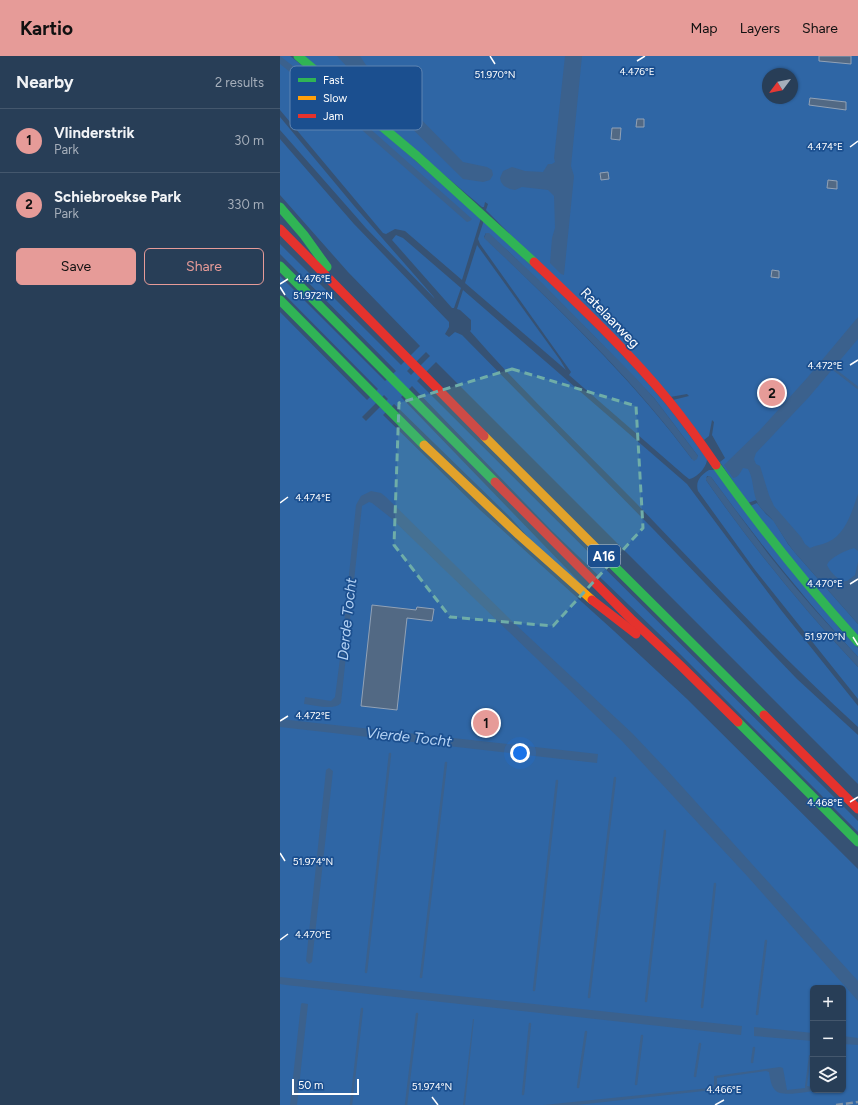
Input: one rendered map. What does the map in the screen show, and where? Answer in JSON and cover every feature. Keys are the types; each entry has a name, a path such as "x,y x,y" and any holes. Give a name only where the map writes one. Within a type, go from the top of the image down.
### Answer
{"main road":[{"name":"Ratelaarweg","path":"298,56 310,66"},
{"name":"Ratelaarweg","path":"388,130 452,186 618,344 668,400 774,544 813,592 858,642"},
{"name":"A16","path":"280,207 304,235 351,302"},
{"name":"A16","path":"280,229 351,302 858,809"},
{"name":"A16","path":"280,266 631,619 681,666 858,842"},
{"name":"A16","path":"280,300 456,476 522,539 619,622 681,666"}],"highlighted area":[{"path":"512,369 636,406 643,528 553,626 450,617 394,545 399,403"}],"shaded area":[{"path":"280,56 290,56 303,66 290,66 290,122 280,110"},
{"path":"304,56 858,56 858,614 756,500 748,503 720,462 725,458 712,435 714,422 712,420 709,436 704,440 673,400 689,396 687,394 670,397 486,210 488,204 485,202 484,207 482,207 391,130 422,130 422,66 316,66"},
{"path":"280,117 355,207 435,299 366,228 280,130"},
{"path":"297,130 380,130 481,218 462,280 405,231 395,229 386,234 383,233"},
{"path":"280,139 354,224 449,322 449,327 445,334 449,337 455,332 462,335 655,531 797,679 858,735 858,784 436,362 417,381 858,821 858,832 681,655 551,530 412,386 401,397 593,596 543,554 511,518 394,404 383,415 480,510 687,699 858,869 858,1105 280,1105 280,312 367,400 378,389 280,290 280,276 385,381 396,371 280,254 280,244 401,365 420,346 348,272 280,195","holes":["426,352 430,356 411,375 407,371","384,395 388,399 366,421 362,417"]},
{"path":"484,220 579,311 626,359 679,420 707,459 703,469 698,474 689,479 569,375 571,372 480,244 478,239","holes":["486,233 508,251 654,398 698,456 692,459 669,429 619,371 484,237"]},
{"path":"396,235 403,238 461,288 454,308 452,308 392,240"},
{"path":"477,245 560,360 566,370 465,283"},
{"path":"463,290 687,484 781,610 858,706 858,727 773,645 718,589 636,503 531,397 470,331 471,320 457,309"},
{"path":"709,470 715,470 840,629 858,648 858,657 782,569 711,477 707,476 706,480 723,505 760,553 858,667 858,699 755,570 698,491 697,484 699,479"},
{"path":"757,503 774,521 788,544 797,555 858,624 858,636 812,585 750,506"}],"water":[{"path":"280,56 293,66 290,66 290,72 280,64"},
{"path":"337,56 360,56 367,66 346,66"},
{"path":"565,56 582,56 571,166 574,176 564,275 550,263 552,238 555,228 554,196 548,190 522,187 515,190 510,189 504,186 500,178 503,171 512,167 525,171 543,172 548,164 555,162 554,158"},
{"path":"422,120 463,162 487,167 492,170 493,175 490,180 483,182 463,179 413,130 422,130"},
{"path":"362,130 372,130 472,219 467,222"},
{"path":"486,233 489,233 541,282 634,376 654,398 698,456 697,459 694,461 692,459 645,400 567,317 484,238"},
{"path":"858,317 858,339 809,397 756,453 754,459 756,464 760,466 774,506 810,548 828,542 839,534 848,521 858,494 858,551 854,548 842,553 831,559 827,565 835,576 841,580 847,581 855,575 858,562 858,624 794,551 772,520 760,507 756,500 748,469 743,468 738,476 733,478 724,465 760,430 807,378"},
{"path":"709,476 783,573 858,657 858,667 760,553 723,505 706,480"},
{"name":"Derde Tocht","path":"371,491 381,493 386,497 515,624 632,733 858,981 858,1001 846,987 846,985 844,985 748,877 622,741 391,518 369,502 362,506 341,703 334,707 304,704 305,697 331,701 335,697 343,635 356,505 361,496"},
{"name":"Vierde Tocht","path":"280,719 598,754 597,763 280,727"},
{"path":"329,768 333,771 312,962 309,964 306,961 326,770"},
{"path":"280,977 742,1026 741,1035 286,985 280,984"},
{"path":"301,1004 308,1004 297,1105 290,1105"},
{"path":"473,1019 465,1105 463,1105"},
{"path":"754,1027 810,1033 810,1041 754,1036"},
{"path":"846,1036 858,1038 858,1045 846,1044"},
{"path":"810,1055 807,1086 810,1086 810,1092 803,1093 783,1094 778,1092 775,1090 771,1082 769,1072 766,1071 717,1078 717,1090 577,1105 543,1105 710,1088 714,1086 714,1076 780,1067 783,1068 787,1090 805,1088"}],"building":[{"path":"819,56 851,56 851,64 819,61"},
{"path":"810,98 846,102 846,110 809,105"},
{"path":"637,119 644,119 644,127 636,127"},
{"path":"612,128 621,128 620,140 611,139"},
{"path":"608,172 609,179 601,180 600,173"},
{"path":"828,180 837,181 837,189 827,188"},
{"path":"772,270 779,271 779,278 771,277"},
{"path":"372,605 416,610 417,607 434,609 432,621 407,618 397,710 361,706"}],"waterway":[{"path":"831,367 858,388"},
{"path":"366,972 390,754"},
{"path":"421,977 446,763"},
{"path":"589,997 615,778"},
{"path":"534,990 557,781"},
{"path":"646,1001 665,831"},
{"path":"702,1007 715,884"},
{"path":"757,1014 766,941"},
{"path":"351,1105 362,1009"},
{"path":"406,1105 417,1014"},
{"path":"523,1094 530,1024"},
{"path":"578,1087 586,1032"},
{"path":"636,1084 642,1036"},
{"path":"695,1076 700,1044"},
{"path":"752,1062 754,1048"}],"railway":[{"path":"836,1105 858,1102"}],"traffic: fast":[{"path":"298,56 310,66"},
{"path":"386,130 534,262"},
{"path":"280,207 304,235 327,267"},
{"path":"280,266 495,482"},
{"path":"280,300 424,445"},
{"path":"716,465 784,556 858,642"},
{"path":"605,557 764,715"},
{"path":"738,722 858,842"}],"traffic: slow":[{"path":"484,436 605,557"},
{"path":"424,445 519,535 592,600"}],"traffic: jam":[{"path":"280,229 484,436"},
{"path":"534,262 604,330 637,365 675,409 716,465"},
{"path":"495,482 631,619 738,722"},
{"path":"592,600 636,634"},
{"path":"764,715 858,809"}],"place":[{"name":"Schiebroekse Park","path":"772,393"},
{"name":"Vlinderstrik","path":"486,723"}]}
